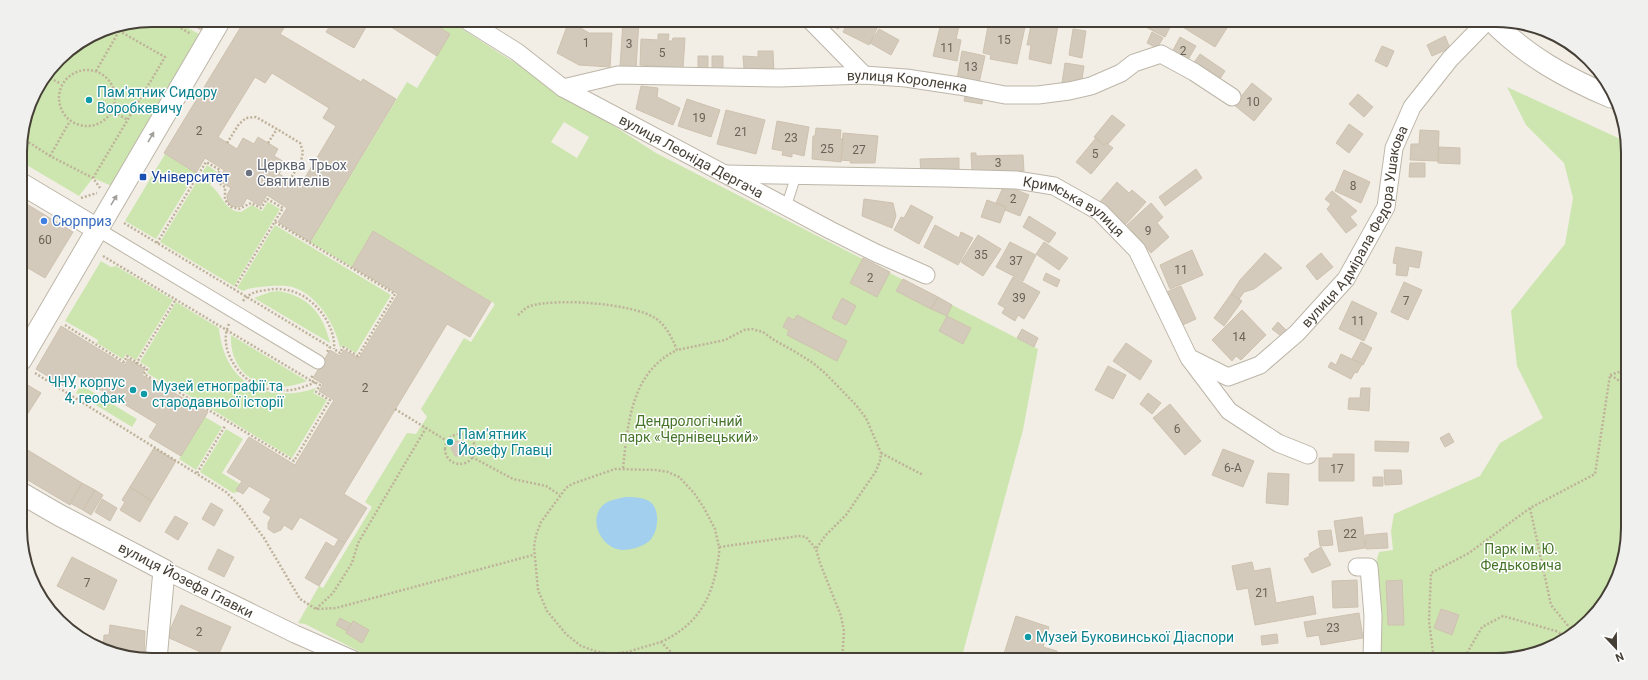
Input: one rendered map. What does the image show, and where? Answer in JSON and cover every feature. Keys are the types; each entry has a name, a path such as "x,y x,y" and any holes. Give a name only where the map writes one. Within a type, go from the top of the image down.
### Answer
{"street":[{"path":"27,354 97,229 216,27"},
{"name":"вулиця Леоніда Дергача","path":"477,27 517,52 563,88 786,207 876,253 926,275"},
{"path":"817,27 864,75"},
{"name":"вулиця Адмірала Федора Ушакова","path":"1188,358 1228,376 1260,365 1298,333 1346,279 1386,207 1394,148 1412,107 1450,58 1481,27"},
{"path":"1498,27 1548,67 1588,88 1607,95"},
{"name":"вулиця Короленка","path":"563,88 618,75 780,78 864,75 906,78 1005,95 1038,95 1069,91 1091,86 1121,73 1134,63 1161,54 1194,72 1232,96"},
{"name":"Кримська вулиця","path":"725,174 1016,180 1054,186 1100,212 1137,250 1188,358 1229,411 1278,443 1308,454"},
{"path":"27,187 318,362"},
{"name":"вулиця Йозефа Главки","path":"27,496 164,570 295,634 338,653"},
{"path":"1357,567 1369,567 1373,616 1372,653"},
{"path":"157,653 164,570"}],"lane":[{"path":"786,207 796,176"}],"path":[{"path":"180,27 207,42"},
{"path":"96,71 119,31"},
{"path":"27,141 50,156 93,178 165,57 119,31"},
{"path":"86,69 105,75 112,83 115,92 115,102 112,111 106,119 98,124 88,126 78,125 70,121 63,113 59,104 58,94 61,84 68,76 76,71 86,69"},
{"path":"51,79 61,84"},
{"path":"97,102 128,120"},
{"path":"228,143 239,124 246,118 256,117 277,129 300,144 303,152 301,161 290,180"},
{"path":"50,156 70,121"},
{"path":"268,143 277,129"},
{"path":"118,219 157,243 234,289 283,208 267,199 261,208 251,203 239,209 230,207 225,200 225,187 214,180 220,170 206,162 157,243"},
{"path":"78,198 102,191"},
{"path":"275,222 394,294 358,356 343,347 340,353 330,347"},
{"path":"314,382 297,389 286,391 266,389 250,382 234,365 226,345 226,330 236,312 247,297 256,291 284,289 296,292 310,301 323,316 333,334 334,349"},
{"path":"137,363 176,299"},
{"path":"518,315 524,309 538,305 580,302 633,309 646,313 666,328 677,350"},
{"path":"65,325 124,362 127,356 147,368 144,374 174,392 175,390 294,461 330,400 316,392 320,385 310,380"},
{"path":"623,468 627,430 635,398 652,368 677,350 725,340 744,330 752,329 763,332 813,363 838,386 866,418 881,453 880,461 863,490 846,515 825,536 816,549"},
{"path":"27,357 226,492 240,506 269,545 300,599 316,609 336,608 533,555"},
{"path":"1610,375 1621,371"},
{"path":"1610,375 1621,382"},
{"path":"1433,653 1429,621 1431,573 1469,553 1530,508 1595,474 1610,375"},
{"path":"395,409 447,441"},
{"path":"197,473 226,426"},
{"path":"316,609 333,592 352,563 358,543 426,428"},
{"path":"458,434 468,436 474,444 475,449 472,457 467,462 461,463 451,461 445,453 447,441 453,435 458,434"},
{"path":"881,453 923,475"},
{"path":"472,457 512,479 546,486 560,495"},
{"path":"605,653 590,649 572,640 549,614 540,597 533,555 538,527 560,495 572,484 610,470 623,468 668,472 679,477 694,493 704,508 718,536 720,547 713,583 706,603 682,630 662,642 627,652 618,653"},
{"path":"1530,508 1551,605 1570,628"},
{"path":"720,547 799,536 806,537 816,549 840,616 844,631 842,653"},
{"path":"1467,653 1482,627 1503,616 1556,631 1561,634"},
{"path":"662,642 672,653"}],"green space":[{"path":"152,27 186,27 199,34 112,186 93,178 79,196 27,165 27,144 31,120 40,97 53,76 70,58 83,48 104,37 120,31"},
{"name":"Дендрологічний парк «Чернівецький»","path":"439,27 459,27 656,153 1038,349 1023,430 963,653 362,653 305,624 298,623 319,586 323,588 372,507 365,502 407,433 416,434 427,417 421,409 464,338 471,342 495,304 373,231 352,267 310,242 407,82 417,88 450,34","holes":["564,122 589,137 577,158 551,142"]},
{"name":"Парк ім. Ю. Федьковича","path":"1507,87 1620,139 1621,528 1617,560 1608,583 1595,604 1572,627 1544,643 1528,649 1504,653 1378,653 1375,566 1379,552 1393,550 1391,531 1394,514 1480,476 1500,443 1543,418 1517,366 1511,311 1565,244 1573,198 1564,163 1526,125"},
{"path":"165,154 196,173 156,239 125,221"},
{"path":"207,165 217,172 210,185 227,205 235,211 241,212 252,205 262,211 268,202 280,209 234,286 160,242"},
{"path":"275,225 391,295 356,353 342,345 340,348 335,330 325,313 303,292 286,286 260,287 243,291 237,288"},
{"path":"101,261 111,267 116,266 173,300 136,360 126,354 123,359 97,343 98,340 65,321"},
{"path":"278,291 289,293 298,297 313,308 324,324 330,343 254,298 270,292"},
{"path":"176,302 219,328 223,347 229,363 239,376 251,385 265,391 280,394 298,393 316,388 313,393 327,400 292,458 175,387 173,389 147,373 150,368 140,362"},
{"path":"231,335 307,381 279,387 266,385 254,380 244,373 237,363 232,350"},
{"path":"81,385 137,419 132,427 76,393"},
{"path":"205,417 222,427 196,470 179,459"},
{"path":"226,429 243,439 222,473 240,484 239,492 233,493 200,472"}],"water":[{"path":"625,497 640,498 653,504 657,515 657,521 652,538 648,542 636,548 622,550 608,545 603,540 599,533 596,519 598,512 604,504"}],"building":[{"path":"196,27 203,27 201,30"},
{"path":"241,27 282,27 284,28 280,34 361,82 363,79 396,99 310,242 278,222 287,208 267,195 260,206 247,198 243,205 239,207 231,206 228,203 227,195 231,188 218,180 224,170 205,158 196,173 164,153","holes":["272,73 329,108 323,118 336,126 300,186 279,174 286,163 274,156 278,149 258,137 254,144 243,138 237,149 218,137 255,77 265,83"]},
{"path":"329,27 366,27 354,48 326,32"},
{"path":"391,27 439,27 450,34 437,56"},
{"path":"567,27 579,27 589,33 612,33 610,67 579,65 557,53"},
{"path":"623,27 639,27 636,68 620,67"},
{"path":"846,27 878,27 869,45 843,32"},
{"path":"940,27 959,27 956,39 961,40 957,61 933,56"},
{"path":"988,27 1025,27 1017,64 990,59 991,55 983,53"},
{"path":"1031,27 1058,27 1051,64 1029,59 1031,45 1027,45"},
{"path":"1146,27 1170,27 1165,37"},
{"path":"1183,27 1228,27 1215,47"},
{"path":"879,29 899,40 891,55 870,43"},
{"path":"1073,29 1086,31 1082,58 1069,55"},
{"path":"1152,32 1163,38 1157,48 1147,43"},
{"path":"658,34 669,34 668,41 672,41 673,38 685,38 683,68 640,65 641,39 658,40"},
{"path":"1445,36 1450,48 1432,56 1427,45"},
{"path":"1180,37 1196,46 1185,65 1170,56"},
{"path":"1382,46 1394,51 1387,67 1375,61"},
{"path":"758,51 773,51 774,75 759,76 758,69 744,69 743,56 758,57"},
{"path":"962,51 985,56 979,83 957,79"},
{"path":"1200,54 1225,71 1216,85 1190,68"},
{"path":"698,56 708,56 708,70 698,70"},
{"path":"712,56 723,56 723,73 712,72"},
{"path":"1065,63 1084,66 1081,85 1062,83"},
{"path":"1252,83 1272,99 1254,121 1234,105"},
{"path":"641,86 658,88 657,97 680,108 673,125 636,109"},
{"path":"966,91 983,95 982,104 964,101"},
{"path":"1358,94 1373,107 1364,117 1349,104"},
{"path":"687,99 720,110 711,137 678,126"},
{"path":"726,110 765,120 756,154 717,144"},
{"path":"1112,115 1125,125 1108,144 1106,143 1104,145 1094,137"},
{"path":"777,121 809,127 804,156 792,153 792,157 782,155 783,151 772,149"},
{"path":"1349,124 1363,134 1349,153 1336,143"},
{"path":"816,128 841,130 840,139 843,139 841,162 812,159 813,136 815,136"},
{"path":"1420,130 1439,131 1438,161 1410,160 1411,144 1419,144"},
{"path":"843,133 878,136 875,163 850,163 851,161 841,160"},
{"path":"1096,138 1104,145 1106,143 1113,148 1091,174 1076,162"},
{"path":"1439,147 1460,148 1460,164 1438,163"},
{"path":"971,153 976,153 976,156 1023,155 1024,171 972,172"},
{"path":"959,158 959,173 921,174 920,159"},
{"path":"1410,163 1425,163 1425,177 1409,177"},
{"path":"1196,169 1202,178 1165,206 1159,197"},
{"path":"1344,170 1370,182 1361,203 1335,191"},
{"path":"1117,182 1129,193 1132,190 1146,202 1125,225 1099,203"},
{"path":"1004,185 1029,195 1020,216 1005,210 1006,207 996,203"},
{"path":"1332,191 1357,211 1350,217 1357,225 1346,233 1327,209 1331,204 1325,199"},
{"path":"864,199 893,203 896,216 892,228 862,216"},
{"path":"987,200 1006,207 1000,223 981,217"},
{"path":"1151,203 1163,217 1157,223 1169,237 1151,253 1127,225"},
{"path":"27,204 73,232 45,278 27,268"},
{"path":"911,205 933,217 919,244 894,230 901,217 904,218"},
{"path":"1029,216 1056,233 1049,243 1023,227"},
{"path":"935,225 959,238 961,232 973,238 958,265 924,247"},
{"path":"373,231 491,302 470,337 447,324 344,494 367,508 345,543 300,517 292,530 284,525 281,530 274,533 268,529 268,523 271,517 263,512 271,499 249,486 243,494 236,490 242,481 227,472 249,437 295,465 334,400 319,391 323,384 313,378 330,350 340,356 344,350 359,358 398,294 352,267"},
{"path":"978,235 1001,249 983,276 961,262"},
{"path":"1010,242 1036,255 1023,281 996,267"},
{"path":"1044,242 1068,258 1059,270 1036,254"},
{"path":"1396,247 1422,252 1419,268 1409,266 1407,276 1396,275 1397,264 1393,263"},
{"path":"1192,250 1203,275 1170,289 1160,265"},
{"path":"1265,253 1282,268 1254,289 1244,292 1239,299 1231,294 1240,280"},
{"path":"1321,253 1333,267 1317,280 1306,266"},
{"path":"863,258 890,272 877,297 850,283"},
{"path":"1046,273 1060,280 1057,287 1043,280"},
{"path":"1013,277 1040,292 1024,319 1018,315 1015,321 1002,313 1005,308 998,304"},
{"path":"903,279 938,297 931,309 896,291"},
{"path":"1404,282 1422,290 1408,320 1391,312"},
{"path":"1181,286 1196,319 1178,327 1164,293"},
{"path":"1231,294 1242,301 1224,326 1214,318"},
{"path":"938,297 952,305 947,316 931,309"},
{"path":"842,298 856,306 846,325 832,318"},
{"path":"1352,301 1377,313 1364,341 1339,329"},
{"path":"1242,310 1266,335 1241,360 1236,356 1232,361 1212,340"},
{"path":"797,315 847,341 837,361 787,335 789,330 783,327 788,317 794,320"},
{"path":"947,316 971,328 963,344 939,331"},
{"path":"1278,322 1286,330 1281,336 1272,329"},
{"name":"ЧНУ, корпус 4, геофак","path":"61,326 125,365 128,359 145,369 142,375 208,412 181,456 149,437 157,424 73,373 65,387 36,369"},
{"path":"1022,329 1038,338 1034,347 1017,338"},
{"path":"1361,342 1372,348 1363,365 1352,359"},
{"path":"1126,343 1152,361 1140,380 1113,361"},
{"path":"1341,354 1362,364 1357,373 1355,372 1351,379 1328,367 1331,362 1336,365"},
{"path":"1108,366 1126,375 1113,399 1095,390"},
{"path":"27,385 41,393 27,415"},
{"path":"1361,388 1370,388 1369,411 1348,409 1349,398 1360,398"},
{"path":"1148,393 1161,403 1152,414 1140,404"},
{"path":"1170,404 1201,441 1185,455 1153,418"},
{"path":"1449,433 1454,442 1445,447 1440,438"},
{"path":"455,441 463,441 467,449 463,456 455,456 451,448"},
{"path":"1375,441 1409,442 1408,452 1375,451"},
{"path":"154,448 176,461 152,501 130,487"},
{"path":"1223,449 1254,461 1243,487 1212,475"},
{"path":"27,450 82,483 70,505 27,480"},
{"path":"1333,454 1354,454 1354,481 1319,481 1319,458 1333,458"},
{"path":"1384,470 1401,470 1402,484 1385,485"},
{"path":"1268,473 1289,474 1288,505 1266,503"},
{"path":"1373,477 1383,477 1383,486 1373,486"},
{"path":"82,483 95,490 83,510 70,503"},
{"path":"130,487 152,501 140,522 120,510 125,502 122,500"},
{"path":"95,490 103,495 91,515 83,510"},
{"path":"102,499 117,508 110,521 95,512"},
{"path":"211,503 223,510 214,526 202,519"},
{"path":"175,516 188,523 178,540 165,532"},
{"path":"1362,517 1365,548 1339,552 1334,521"},
{"path":"1331,530 1333,545 1320,546 1318,531"},
{"path":"1387,533 1388,548 1366,549 1365,535"},
{"path":"338,540 345,543 319,586 305,578 326,542 334,547"},
{"path":"1321,547 1331,565 1312,573 1304,559 1310,556 1309,554"},
{"path":"218,549 234,557 224,577 208,569"},
{"path":"72,557 117,580 104,610 57,586"},
{"path":"1252,562 1254,571 1270,568 1276,603 1313,596 1316,614 1255,625 1248,588 1237,590 1232,566"},
{"path":"1357,580 1358,607 1333,608 1332,581"},
{"path":"1402,580 1404,625 1388,625 1386,581"},
{"path":"181,605 231,627 219,653 203,653 167,637"},
{"path":"1441,609 1459,615 1452,635 1434,628"},
{"path":"1359,613 1363,638 1321,645 1319,635 1307,637 1304,622"},
{"name":"Музей Буковинської Діаспори","path":"1016,616 1049,627 1043,647 1057,651 1056,653 1004,653"},
{"path":"340,618 351,624 347,631 336,625"},
{"path":"353,621 369,630 362,643 346,633"},
{"path":"110,625 145,631 144,653 120,649 103,643 104,635 109,635"},
{"path":"1277,634 1278,643 1262,645 1261,636"}],"place":[{"name":"Пам'ятник Сидору Воробкевичу","path":"89,100"},
{"name":"Церква Трьох Святителів","path":"249,173"},
{"name":"Університет","path":"143,177"},
{"name":"Сюрприз","path":"44,221"},
{"name":"ЧНУ, корпус 4, геофак","path":"133,390"},
{"name":"Музей етнографії та стародавньої історії","path":"144,394"},
{"name":"Пам'ятник Йозефу Главці","path":"450,442"},
{"name":"Музей Буковинської Діаспори","path":"1028,637"}]}
